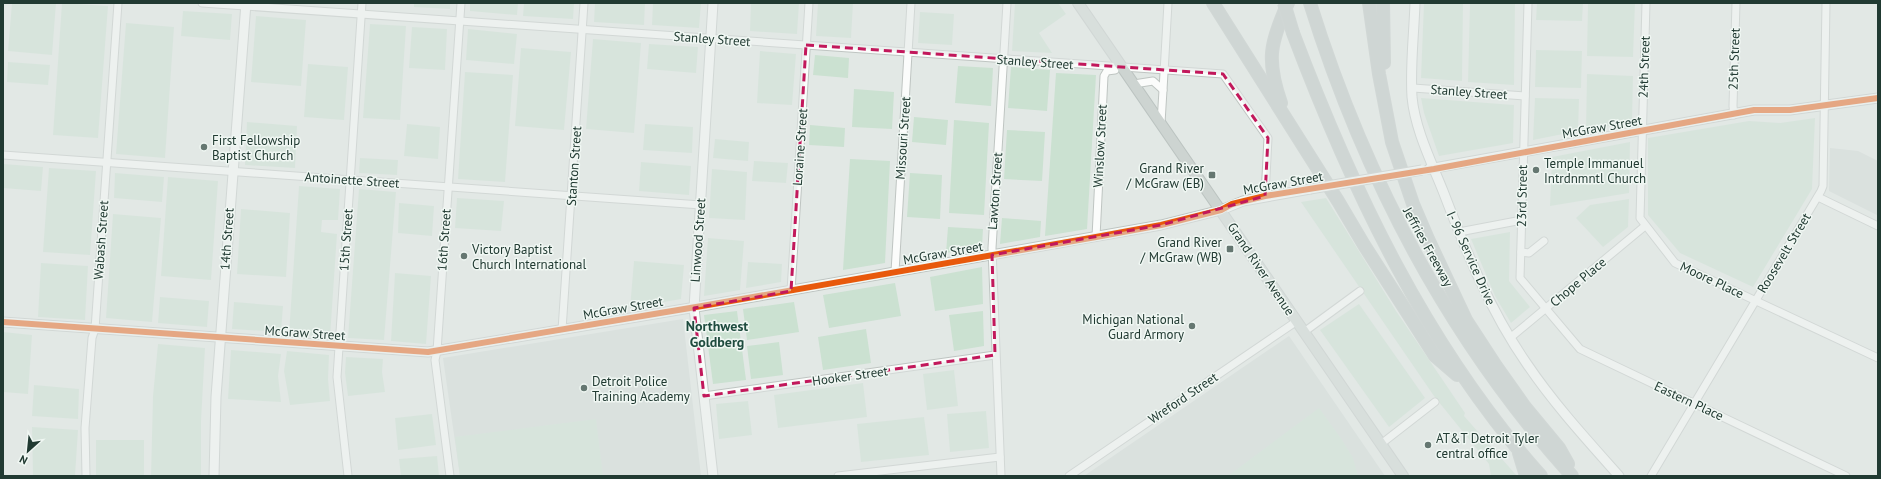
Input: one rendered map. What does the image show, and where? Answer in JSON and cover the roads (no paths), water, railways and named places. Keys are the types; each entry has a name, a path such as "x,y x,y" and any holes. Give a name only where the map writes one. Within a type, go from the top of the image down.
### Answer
{"highway":[{"path":"1213,3 1435,356 1470,387"},
{"path":"1284,3 1293,33 1334,137 1388,251 1428,324 1470,387 1518,450 1541,476"},
{"path":"1288,3 1274,38 1271,62 1274,84 1288,124"},
{"name":"Jeffries Freeway","path":"1310,3 1336,83 1353,125 1391,209 1415,256 1472,348 1503,394 1573,476"},
{"path":"1369,3 1379,74 1384,94 1389,128 1400,168 1413,204 1446,280 1466,320 1496,366 1525,406 1559,448 1573,476"},
{"path":"1383,3 1384,94"},
{"path":"1518,450 1526,476"}],"main road":[{"name":"Grand River Avenue","path":"1078,3 1403,476"}],"street":[{"name":"Wabash Street","path":"86,476 85,428 92,338 95,329 118,3"},
{"name":"Stanley Street","path":"202,3 246,4 362,14 710,39 1222,74 1268,138 1264,196"},
{"name":"15th Street","path":"348,476 337,377 362,3"},
{"name":"16th Street","path":"450,476 435,360 437,351 447,187 461,3"},
{"name":"Stanton Street","path":"562,330 584,3"},
{"name":"Linwood Street","path":"713,3 694,308 713,476"},
{"name":"Loraine Street","path":"791,291 809,3"},
{"name":"Missouri Street","path":"895,272 911,3"},
{"name":"Lawton Street","path":"1001,476 992,255 1007,3"},
{"path":"1161,123 1168,3"},
{"name":"I- 96 Service Drive","path":"1415,3 1412,88 1415,114 1459,232 1491,304 1510,338 1552,398 1619,476"},
{"name":"23rd Street","path":"1528,3 1520,278 1545,309"},
{"name":"24th Street","path":"1646,3 1640,218 1646,226"},
{"name":"25th Street","path":"1734,115 1736,3"},
{"name":"Roosevelt Street","path":"1651,476 1818,197 1823,186 1823,105 1826,3"},
{"name":"14th Street","path":"214,476 215,416 220,338 246,4"},
{"name":"Winslow Street","path":"1096,237 1104,76 1107,71 1123,68"},
{"path":"1134,84 1153,81 1163,90"},
{"name":"Stanley Street","path":"1412,88 1525,96"},
{"name":"McGraw Street","path":"3,322 387,350 437,351 694,308 1161,225 1221,210 1232,204 1264,196 1434,168 1734,115 1754,110 1790,110 1878,98"},
{"name":"Antoinette Street","path":"3,155 701,205"},
{"path":"1818,197 1878,226"},
{"path":"1459,232 1522,220"},
{"name":"Moore Place","path":"1646,226 1675,263 1878,358"},
{"name":"Chope Place","path":"1510,338 1646,226"},
{"path":"1521,252 1529,253 1544,240"},
{"path":"1304,332 1360,291"},
{"name":"Eastern Place","path":"1545,309 1580,349 1846,476"},
{"name":"Wreford Street","path":"1070,476 1297,321"},
{"name":"Hooker Street","path":"704,396 995,355"},
{"path":"1381,444 1435,402"},
{"path":"838,476 1000,457"}],"place":[{"name":"First Fellowship Baptist Church","path":"204,147"},
{"name":"Temple Immanuel Intrdnmntl Church","path":"1536,170"},
{"name":"Grand River / McGraw (EB)","path":"1212,175"},
{"name":"Grand River / McGraw (WB)","path":"1230,249"},
{"name":"Victory Baptist Church International","path":"464,256"},
{"name":"Michigan National Guard Armory","path":"1192,326"},
{"name":"Detroit Police Training Academy","path":"584,388"},
{"name":"AT&T Detroit Tyler central office","path":"1428,445"}],"district":[{"name":"Northwest Goldberg","path":"717,334"}]}
